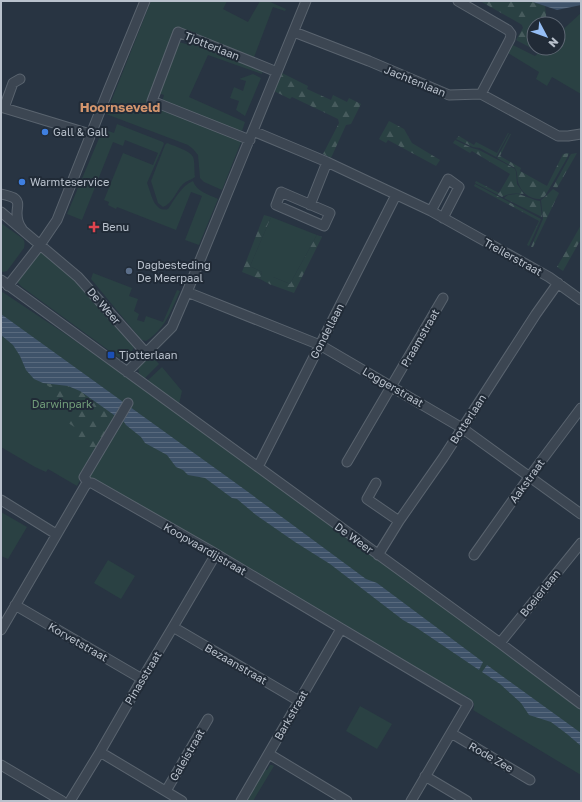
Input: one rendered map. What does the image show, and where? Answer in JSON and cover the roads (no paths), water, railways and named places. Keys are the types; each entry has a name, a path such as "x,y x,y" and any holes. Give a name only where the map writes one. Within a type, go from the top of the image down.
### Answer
{"street":[{"path":"40,244 57,220 90,134 145,1"},
{"path":"128,372 172,327 306,1"},
{"path":"458,1 508,30 511,34 510,40 481,94 558,136 581,134"},
{"name":"Tjotterlaan","path":"250,140 152,101 178,32 277,72"},
{"name":"Jachtenlaan","path":"294,32 449,95 481,94"},
{"path":"20,79 12,83 3,108 57,120 90,134"},
{"name":"Treilerstraat","path":"253,131 327,162 431,211 549,277 581,300"},
{"path":"310,205 327,162"},
{"path":"431,211 448,179 459,187 443,218"},
{"path":"281,192 310,205 330,213 324,226 276,205 281,192"},
{"path":"1,194 17,201 18,221 22,230"},
{"name":"Gondellaan","path":"258,467 396,195"},
{"name":"De Weer","path":"1,212 78,277 146,353"},
{"name":"De Weer","path":"40,244 5,283 500,643 581,704"},
{"name":"Botterlaan","path":"378,555 536,314 558,283"},
{"name":"Loggerstraat","path":"187,292 320,345 462,428 581,514"},
{"name":"Praamstraat","path":"347,462 443,298"},
{"path":"1,630 56,534 88,482 84,477 128,403"},
{"name":"Aakstraat","path":"474,555 530,476 581,408"},
{"name":"Koopvaardijstraat","path":"88,482 216,554 468,704 451,734"},
{"path":"376,483 367,499 400,521"},
{"path":"1,500 56,534"},
{"name":"Boeierlaan","path":"500,643 581,543"},
{"name":"Pinasstraat","path":"70,801 216,554"},
{"name":"Korvetstraat","path":"15,605 142,679"},
{"name":"Bezaanstraat","path":"173,627 299,701"},
{"name":"Barkstraat","path":"241,801 341,629"},
{"name":"Galeistraat","path":"166,791 208,719"},
{"path":"410,801 451,734"},
{"name":"Rode Zee","path":"451,734 530,780"},
{"name":"Galeistraat","path":"100,752 182,801"},
{"path":"269,754 347,801"},
{"path":"1,765 62,801"},
{"path":"425,776 467,801"}],"water":[{"path":"530,1 581,1 581,5 557,10"},
{"path":"1,314 366,579 377,583 483,662 479,670 403,620 330,564 256,515 237,499 232,498 205,478 188,475 183,470 176,467 167,455 145,443 141,437 124,422 80,391 68,386 43,383 34,379 26,370 13,345 1,335"},
{"path":"487,665 581,733 581,746 551,722 529,715 521,703 500,684 482,672"}],"place":[{"name":"Gall & Gall","path":"45,132"},
{"name":"Warmteservice","path":"22,182"},
{"name":"Benu","path":"94,227"},
{"name":"Dagbesteding De Meerpaal","path":"129,271"},
{"name":"Tjotterlaan","path":"111,355"}],"district":[{"name":"Hoornseveld","path":"120,107"}],"park label":[{"name":"Darwinpark","path":"62,404"}]}
